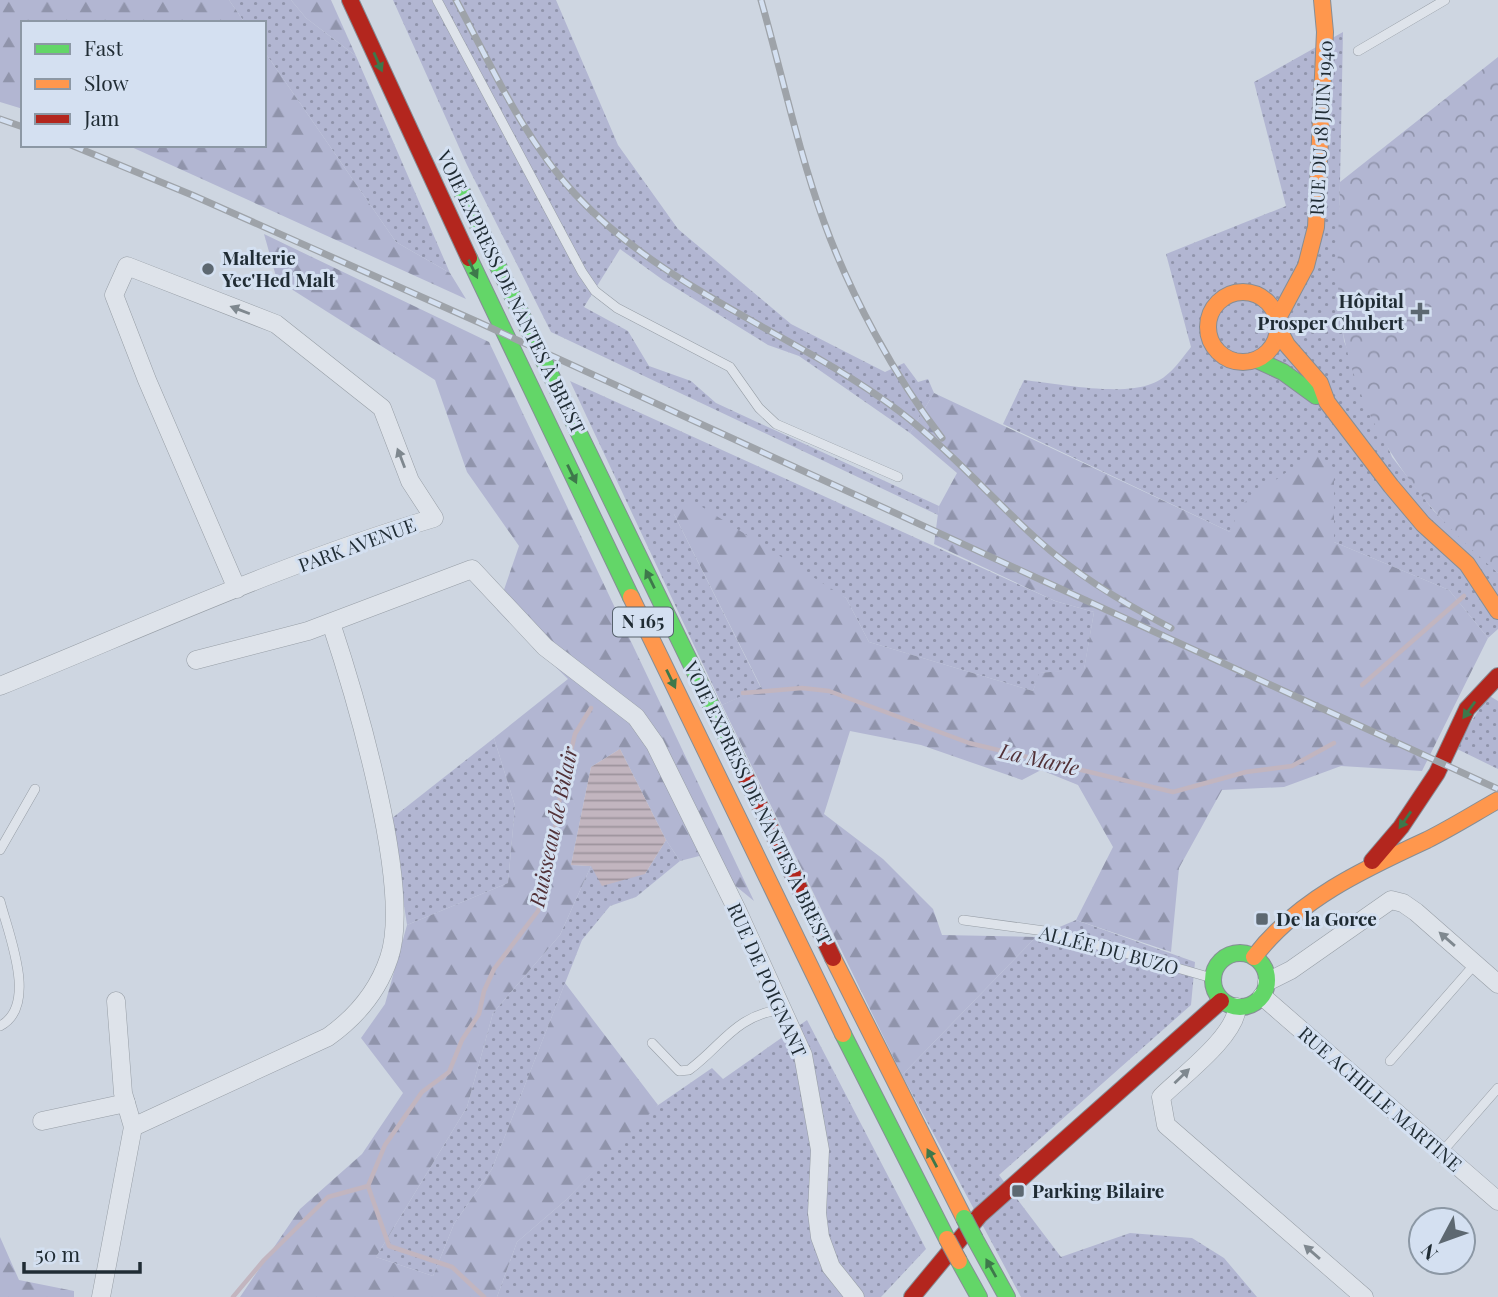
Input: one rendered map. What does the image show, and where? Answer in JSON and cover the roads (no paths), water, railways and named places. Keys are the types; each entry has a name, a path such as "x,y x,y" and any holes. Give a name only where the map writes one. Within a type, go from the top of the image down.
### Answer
{"main road":[{"name":"VOIE EXPRESS DE NANTES À BREST","path":"351,0 533,394 816,981 947,1240 979,1297"},
{"name":"RUE DU 18 JUIN 1940","path":"1278,324 1306,266 1316,227 1325,32 1322,0"},
{"name":"VOIE EXPRESS DE NANTES À BREST","path":"457,180 903,1102 1007,1297"},
{"path":"1251,293 1278,278 1307,255"},
{"path":"1278,324 1272,347 1257,360 1242,363 1227,359 1215,350 1208,337 1207,322 1212,308 1223,298 1234,292 1251,293 1268,302 1278,324 1287,345 1320,383 1326,402"},
{"path":"1257,360 1283,372 1326,402 1423,524 1467,564 1498,611"},
{"path":"1467,564 1473,565 1498,593"},
{"path":"1368,865 1401,827 1437,773 1467,709 1498,676"},
{"path":"1254,957 1275,929 1368,865 1429,839 1498,800"},
{"path":"912,1297 980,1215 1229,1004 1252,1004 1264,989 1264,966 1254,957 1242,953 1229,954 1216,965 1212,978 1214,990 1229,1004"}],"street":[{"name":"PARK AVENUE","path":"127,266 276,324 382,408 410,481 434,518 388,531 237,589 147,380 114,295 127,266"},
{"name":"RUE DE POIGNANT","path":"331,623 472,569 545,646 636,717 655,744 692,817 784,1009 803,1055 820,1150 817,1213 820,1237 831,1267 855,1297"},
{"path":"0,686 237,589"},
{"path":"133,1128 328,1037 349,1021 373,993 390,957 395,914 392,862 366,750 331,623 196,660"},
{"path":"1264,989 1391,900 1403,903 1416,912 1498,984"},
{"name":"RUE ACHILLE MARTINE","path":"1264,989 1498,1201"},
{"path":"102,1297 133,1128 126,1103 116,1001"},
{"path":"1229,1004 1237,1018 1227,1032 1161,1097 1166,1125 1364,1297"},
{"path":"42,1121 126,1103"}],"lane":[{"path":"437,0 582,272 595,291 617,308 730,367 760,408 776,424 898,477"},
{"path":"1358,51 1445,0"},
{"path":"0,850 35,789"},
{"path":"0,901 21,980 18,1006 6,1023 0,1026"},
{"name":"ALLÉE DU BUZO","path":"963,920 1052,932 1212,978"},
{"path":"1390,1061 1475,964"},
{"path":"652,1043 680,1071 689,1070 738,1026 766,1012 784,1009"},
{"path":"1442,1152 1498,1088"}],"waterway":[{"name":"La Marle","path":"1362,685 1464,596"},
{"name":"La Marle","path":"743,693 802,688 829,691 969,743 1173,792 1246,772 1292,766 1334,743"},
{"name":"Ruisseau de Bilair","path":"484,1297 452,1267 389,1246 368,1186 385,1145 422,1092 449,1072 462,1040 479,1014 484,991 494,969 538,911 556,837 555,819 575,734 591,708"},
{"path":"233,1297 264,1260 328,1197 368,1186"}],"railway":[{"path":"456,0 524,126 556,172 610,228 690,285 859,383 899,411 936,442 1054,554 1102,589 1171,628"},
{"path":"761,0 806,167 835,249 875,334 907,389 942,438"},
{"path":"0,119 21,126"},
{"path":"76,147 192,195 478,322 1498,789"}],"place":[{"name":"Malterie Yec'Hed Malt","path":"208,269"},
{"name":"Hôpital Prosper Chubert","path":"1420,312"},
{"name":"De la Gorce","path":"1262,919"},
{"name":"Parking Bilaire","path":"1018,1191"}]}
